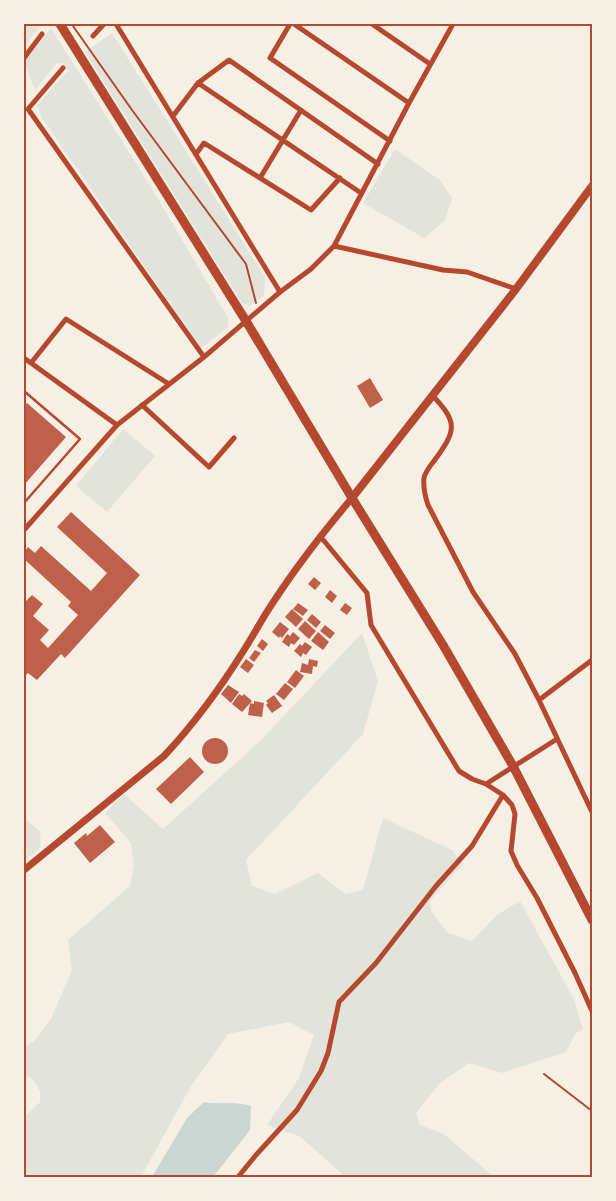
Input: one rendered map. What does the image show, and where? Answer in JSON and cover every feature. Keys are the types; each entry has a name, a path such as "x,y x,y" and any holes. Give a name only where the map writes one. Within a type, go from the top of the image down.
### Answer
{"highway":[{"path":"60,24 246,321 443,645 513,766 592,920"}],"main road":[{"path":"352,498 516,288 592,186"}],"street":[{"path":"93,36 104,24"},
{"path":"116,24 280,292"},
{"path":"290,24 270,58 390,141"},
{"path":"294,24 408,104"},
{"path":"372,24 430,64"},
{"path":"24,530 117,425 204,357 280,292 311,269 334,246 451,24"},
{"path":"24,58 42,34"},
{"path":"172,116 198,83 229,60 378,164"},
{"path":"63,68 28,110 204,357"},
{"path":"198,83 361,192"},
{"path":"260,178 301,110"},
{"path":"196,154 204,143 311,210 340,178"},
{"path":"334,246 443,270 467,272 516,288"},
{"path":"30,363 66,319 169,384"},
{"path":"24,358 117,425"},
{"path":"432,394 445,408 451,421 451,434 424,476 424,490 428,505 473,592 515,654 592,812"},
{"path":"142,406 210,467 234,438"},
{"path":"24,870 164,756 178,741 237,660 275,599 320,536 352,498"},
{"path":"320,536 367,593 371,625 459,771 472,779 486,784 503,795 512,805 516,814 511,851 517,866 541,906 592,1011"},
{"path":"539,700 592,660"},
{"path":"486,784 557,739"},
{"path":"238,1177 297,1110 321,1071 328,1053 340,1002 376,963 430,893 472,846 503,795"}],"lane":[{"path":"24,391 80,439 24,503"}],"path":[{"path":"72,24 132,110 246,264 258,311"},
{"path":"544,1074 592,1111"}],"shaded area":[{"path":"24,24 42,24 24,47"},
{"path":"51,28 151,187 228,318 228,327 201,348 42,118 37,105 68,71 62,63 57,63 35,90 24,62"},
{"path":"112,33 265,277 264,296 250,306 242,303 85,52"},
{"path":"395,149 440,180 452,198 445,220 424,238 363,203"},
{"path":"123,429 155,456 107,512 76,486"},
{"path":"362,633 378,681 363,734 246,860 252,886 275,894 318,873 345,894 363,890 383,818 452,850 463,864 430,901 431,911 448,933 472,941 497,915 520,901 574,999 583,1029 575,1034 566,1052 502,1073 469,1063 439,1084 416,1113 420,1125 444,1134 494,1177 346,1177 299,1136 267,1125 299,1078 314,1035 289,1022 228,1034 191,1086 141,1177 24,1177 24,1117 40,1102 40,1091 32,1078 24,1076 24,1047 34,1041 51,1019 72,970 68,940 130,886 134,865 131,843 105,813 124,794 163,829 259,742"},
{"path":"24,818 40,831 41,847 24,861"},
{"path":"204,1102 251,1106 250,1130 213,1177 152,1177 187,1118"}],"building":[{"path":"370,378 383,400 370,408 357,386"},
{"path":"27,403 66,437 24,485 24,407"},
{"path":"71,512 140,575 65,658 61,654 37,680 28,673 24,677 24,601 32,595 43,604 33,616 49,630 40,640 48,648 78,615 68,606 71,602 24,559 24,552 28,547 35,553 41,546 91,591 107,573 57,527"},
{"path":"314,577 321,583 315,590 308,584"},
{"path":"330,590 337,596 332,603 325,597"},
{"path":"298,603 308,610 303,616 293,609"},
{"path":"345,603 352,608 347,615 340,610"},
{"path":"292,609 303,619 296,627 285,617"},
{"path":"312,614 321,622 316,628 307,620"},
{"path":"305,621 316,631 309,639 298,629"},
{"path":"280,622 289,629 282,638 280,636 279,638 272,632"},
{"path":"325,625 335,633 330,639 320,631"},
{"path":"293,632 300,638 294,645 291,643 289,647 282,642 287,634 290,636"},
{"path":"318,632 329,642 323,650 311,641"},
{"path":"262,639 268,644 263,651 257,646"},
{"path":"305,642 312,647 306,655 303,653 301,657 294,651 300,644 302,646"},
{"path":"255,650 261,653 254,662 249,658"},
{"path":"246,659 254,665 248,673 240,667"},
{"path":"309,659 318,661 317,667 313,666 312,674 300,672 302,663 308,665"},
{"path":"296,670 304,676 295,688 287,682"},
{"path":"285,683 293,689 284,700 276,694"},
{"path":"228,685 239,692 231,703 221,694"},
{"path":"239,694 242,696 244,694 252,701 242,712 232,704"},
{"path":"274,695 282,706 272,713 266,705 268,703 266,701"},
{"path":"254,701 264,703 262,717 248,715 250,703 254,704"},
{"path":"215,738 224,742 228,751 224,760 215,764 206,760 202,751 206,742"},
{"path":"190,757 204,772 171,804 156,789"},
{"path":"100,825 115,842 90,863 74,843 86,833 87,836"}]}
